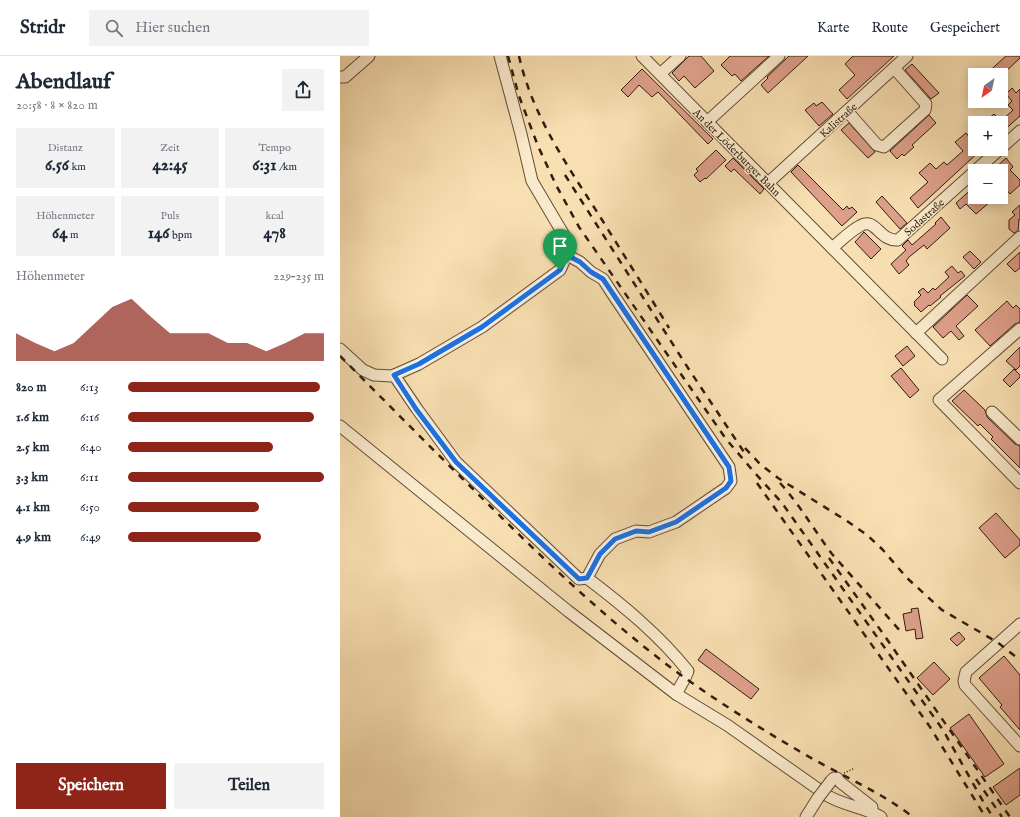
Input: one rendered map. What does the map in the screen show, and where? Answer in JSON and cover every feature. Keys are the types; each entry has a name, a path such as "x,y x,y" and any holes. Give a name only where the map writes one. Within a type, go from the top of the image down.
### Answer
{"street":[{"path":"340,77 345,77 369,56"},
{"path":"340,349 369,373 374,375 392,376 419,364 482,327 560,270 567,255 568,242 532,181 500,56"},
{"name":"An der Löderburger Bahn","path":"642,56 942,359"},
{"path":"660,74 680,56"},
{"path":"707,122 779,56"},
{"name":"Kalistraße","path":"768,183 908,56"},
{"path":"847,111 877,145 884,147 925,110 926,104 894,68"},
{"name":"Sodastraße","path":"1008,142 1020,131"},
{"name":"Sodastraße","path":"983,164 993,156"},
{"name":"Sodastraße","path":"832,248 860,225 867,223 873,225 885,238 892,241 898,240 968,177"},
{"path":"916,333 1020,237"},
{"path":"567,255 580,262 591,272 603,279 729,467 731,481 726,488 676,522 649,532 636,531 615,539 600,554 587,578"},
{"path":"1020,330 939,400 1020,483"},
{"path":"394,375 416,409 456,462 579,579 587,578 617,601 645,624 678,659 688,671 686,678 676,694"},
{"path":"992,412 1020,439"},
{"path":"340,426 568,611 676,694 727,725 828,796 843,804 876,815"},
{"path":"1020,626 966,672 964,681 965,685 1020,746"},
{"path":"806,817 818,798 834,778 837,778 872,807 876,815"}],"building":[{"path":"689,56 701,56 714,71 695,88 684,76 679,81 672,73"},
{"path":"730,56 769,56 741,81 735,74 732,76 721,65"},
{"path":"789,56 808,56 768,93 761,85 768,78 767,77"},
{"path":"853,56 894,56 847,99 839,90 855,75 845,64"},
{"path":"1006,56 1020,56 1020,58 1008,69 1008,68 993,68"},
{"path":"912,64 939,93 931,99 905,70"},
{"path":"642,69 713,139 708,144 658,92 652,97 639,85 628,97 621,90"},
{"path":"1012,88 1016,93 1020,89 1020,116 1008,127 1008,116 1006,116 1013,110 1008,105 1012,101 1008,96 1008,92"},
{"path":"822,102 833,114 819,126 805,110 814,103 816,106"},
{"path":"929,115 936,123 912,145 914,147 904,156 902,154 897,159 890,151"},
{"path":"849,123 875,152 868,158 841,130"},
{"path":"966,133 968,136 968,156 974,156 918,208 910,198 928,182 919,173 930,163 936,169 944,162 947,165 963,151 955,142"},
{"path":"716,150 726,160 706,179 705,178 700,182 694,175 698,171 696,169"},
{"path":"733,158 764,189 760,194 734,169 731,172 725,166"},
{"path":"1006,158 1013,167 1010,170 1020,180 1020,185 1010,194 1008,192 1008,164 1000,164"},
{"path":"798,165 843,210 847,206 849,209 852,207 857,212 842,226 791,172"},
{"path":"968,192 968,204 988,204 976,214 966,204 960,209 956,203"},
{"path":"882,196 907,223 900,229 876,202"},
{"path":"1020,205 1018,231 1014,233 1009,229 1009,220 1015,215 1012,212"},
{"path":"941,217 950,228 927,249 924,245 909,257 906,261 909,265 899,274 891,264 906,250 902,246 908,240 912,245 936,224 935,223"},
{"path":"864,232 881,249 871,259 855,242"},
{"path":"970,251 981,262 974,269 963,257"},
{"path":"1020,252 1020,268 1015,272 1007,264"},
{"path":"952,266 958,273 961,271 965,276 921,312 914,305 914,302 921,295 918,292 923,288 928,293 933,288 935,290 949,277 945,272"},
{"path":"967,295 978,306 956,326 964,336 959,340 951,331 943,338 933,327"},
{"path":"1007,301 1013,308 1016,305 1020,309 1020,322 1015,324 990,346 975,330"},
{"path":"907,346 915,356 903,366 895,356"},
{"path":"1020,347 1020,366 1016,370 1006,361"},
{"path":"901,368 919,390 910,398 891,376"},
{"path":"1014,369 1020,377 1010,387 1003,380"},
{"path":"964,390 985,410 987,417 1015,444 1020,446 1020,468 991,439 993,437 980,424 978,426 952,401"},
{"path":"996,513 1020,540 1020,545 1005,558 979,528"},
{"path":"918,608 923,638 916,639 915,629 906,631 903,614 912,612 911,609"},
{"path":"959,632 965,639 957,646 950,639"},
{"path":"706,649 759,689 751,699 698,660"},
{"path":"1004,656 1020,675 1020,730 1000,707 1002,705 979,678"},
{"path":"934,662 950,679 933,695 917,678"},
{"path":"969,714 1004,764 985,777 950,728"},
{"path":"1020,768 1020,795 1006,805 993,787"}],"railway":[{"path":"508,56 519,96 538,146 556,185 579,227 726,439 782,503 943,730 993,817"},
{"path":"519,56 532,99 552,139 669,328"},
{"path":"565,175 688,368 746,455"},
{"path":"340,356 524,540 602,612 657,657 732,710 813,759 877,793 913,817"},
{"path":"745,448 760,464 778,478 867,535 882,549 907,578 942,610 997,642 1020,660"},
{"path":"757,483 930,727 983,813"},
{"path":"780,483 832,554 902,633"},
{"path":"829,558 1010,817"},
{"path":"976,779 1002,817"}],"route":[{"path":"567,255 580,262 591,272 603,279 729,467 731,481 726,488 676,522 649,532 636,531 615,539 600,554 587,578 579,579 456,462 416,409 394,375 419,364 482,327 560,270 567,255"}]}
